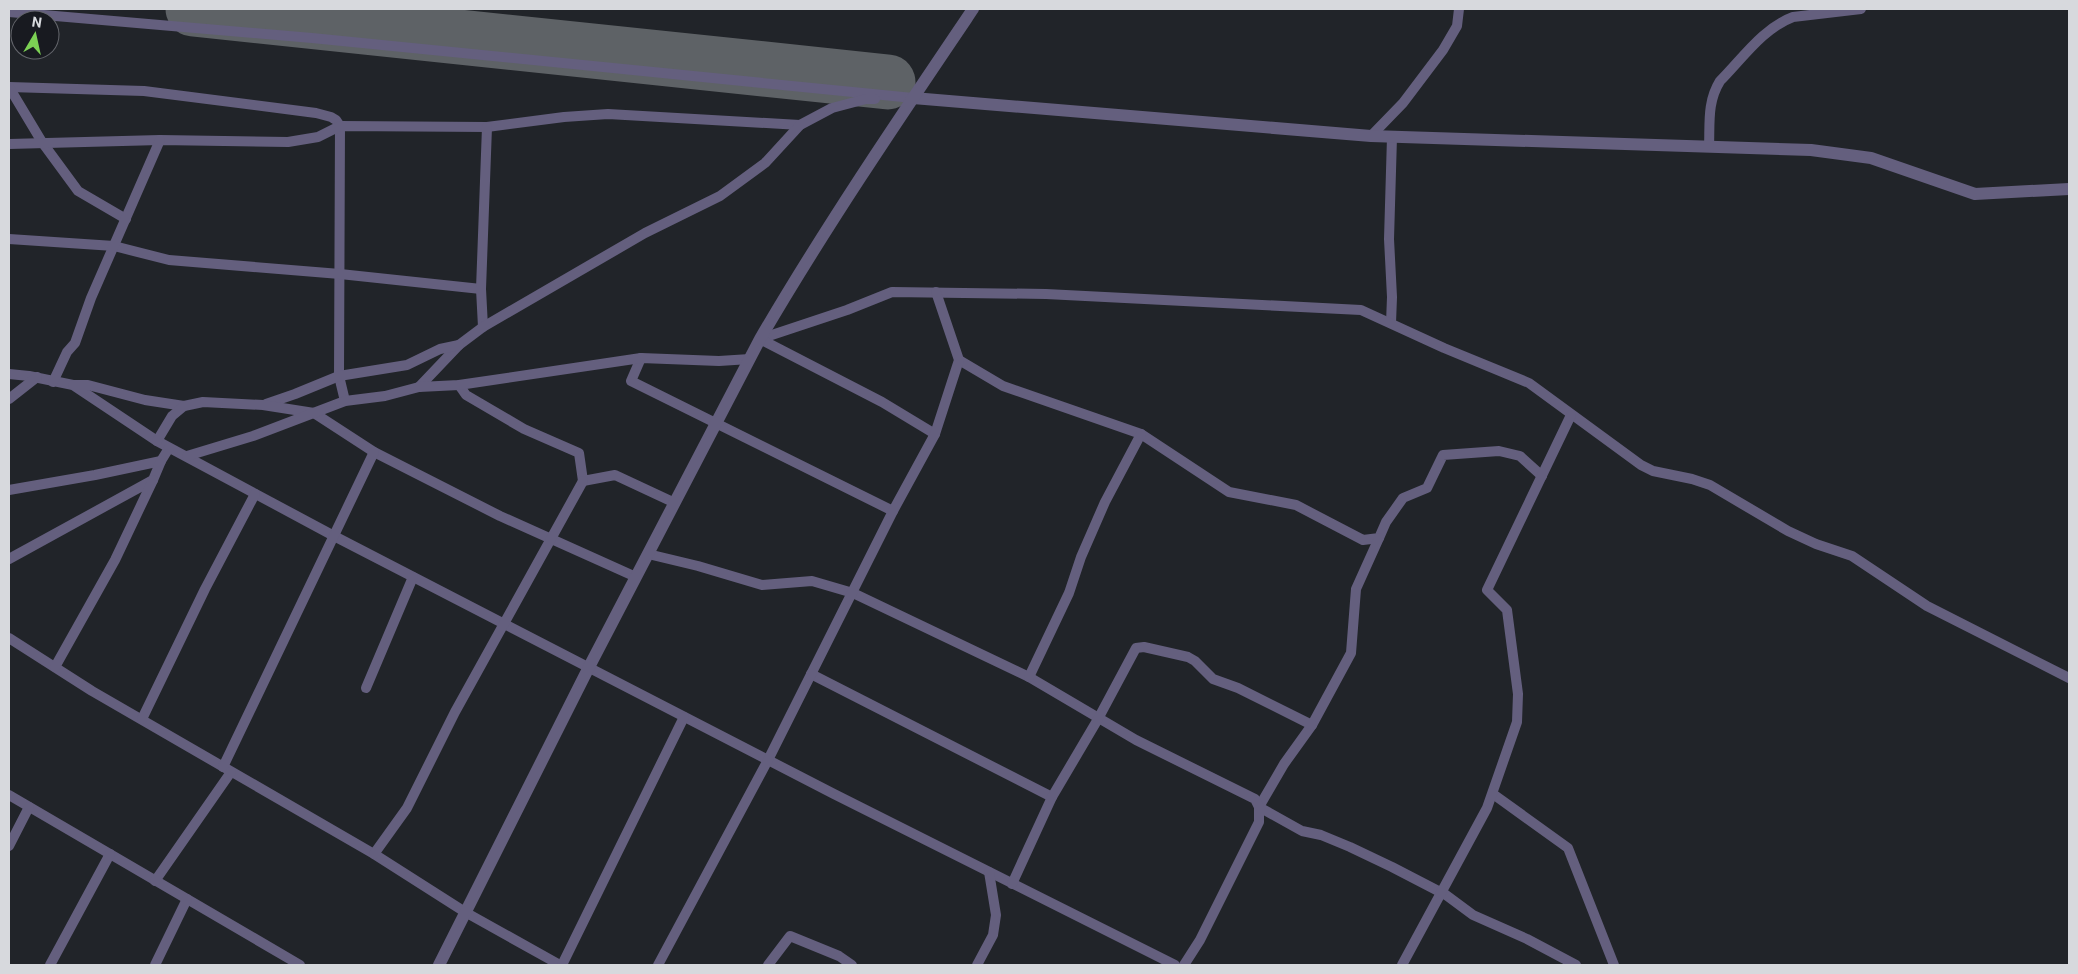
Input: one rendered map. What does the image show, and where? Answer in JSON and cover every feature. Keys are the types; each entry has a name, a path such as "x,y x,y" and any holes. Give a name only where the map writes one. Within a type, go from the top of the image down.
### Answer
{"street":[{"path":"438,965 589,667 760,339 913,98 973,9"},
{"path":"1371,136 1403,103 1443,50 1456,26 1459,9"},
{"path":"1709,147 1710,106 1715,90 1720,81 1770,30 1782,21 1793,17 1861,9"},
{"path":"9,12 312,38 913,98 1371,136 1810,150 1871,158 1975,194 2069,189"},
{"path":"9,87 165,93 316,113 331,117 340,126 339,376 345,402"},
{"path":"9,87 42,142 78,191 126,219"},
{"path":"419,387 459,345 484,326 645,234 720,196 765,163 800,125 832,108 866,99 913,98"},
{"path":"9,144 160,140 301,142 318,137 340,126 487,127 564,117 608,114 800,125"},
{"path":"484,326 481,289 487,127"},
{"path":"1391,323 1392,297 1389,239 1392,137"},
{"path":"53,382 67,352 75,343 91,298 160,140"},
{"path":"9,240 114,246 169,260 340,274 481,289"},
{"path":"760,339 847,310 892,292 1046,294 1361,310 1444,348 1529,383 1641,466 1710,485 1788,531 1816,544 1852,556 1927,606 2069,678"},
{"path":"658,965 768,760 854,593 893,511 935,434 959,360 936,292"},
{"path":"760,339 882,402 935,434"},
{"path":"263,405 339,376 407,365 440,349 459,345"},
{"path":"187,456 253,436 345,402 385,396 419,387 459,385 641,358 719,361 750,359"},
{"path":"641,358 631,381 893,511"},
{"path":"959,360 1003,386 1141,434 1229,492 1296,505 1363,540 1379,538"},
{"path":"9,374 73,385 88,384 137,399 184,406 203,402 263,405 314,412 374,452 500,516 636,577"},
{"path":"9,399 37,378"},
{"path":"73,385 169,448 334,536 768,760 1175,965"},
{"path":"374,854 407,808 455,712 550,538 584,481 579,453 524,429 466,395 459,385"},
{"path":"157,441 172,416 184,406"},
{"path":"1402,965 1442,893 1463,850 1488,808 1517,722 1518,694 1507,610 1487,590 1571,415"},
{"path":"1029,677 1069,593 1081,557 1104,502 1141,434"},
{"path":"55,667 115,560 161,461 169,448"},
{"path":"1184,965 1200,940 1259,822 1259,807 1284,764 1312,725 1351,652 1356,589 1386,522 1403,498 1427,488 1443,455 1499,451 1520,456 1542,476"},
{"path":"155,881 227,769 374,452"},
{"path":"9,490 161,461"},
{"path":"584,481 615,475 675,503"},
{"path":"9,559 153,480"},
{"path":"142,720 205,589 255,494"},
{"path":"648,554 698,566 762,585 812,581 854,593 1029,677 1136,740 1254,800 1259,807 1302,830 1321,835 1350,847 1442,893 1473,915 1527,939 1576,965"},
{"path":"366,688 413,577"},
{"path":"9,638 142,720 374,854 465,912 561,965 684,717"},
{"path":"1012,884 1052,797 1136,648 1144,647 1188,657 1196,662 1213,679 1238,688 1312,725"},
{"path":"811,674 1052,797"},
{"path":"1493,794 1568,848 1614,965"},
{"path":"9,795 300,965"},
{"path":"9,846 29,807"},
{"path":"50,965 110,854"},
{"path":"977,965 993,935 996,915 989,872"},
{"path":"155,965 187,899"},
{"path":"768,965 790,936 839,956 852,965"}],"runway":[{"path":"193,9 888,82"}]}
